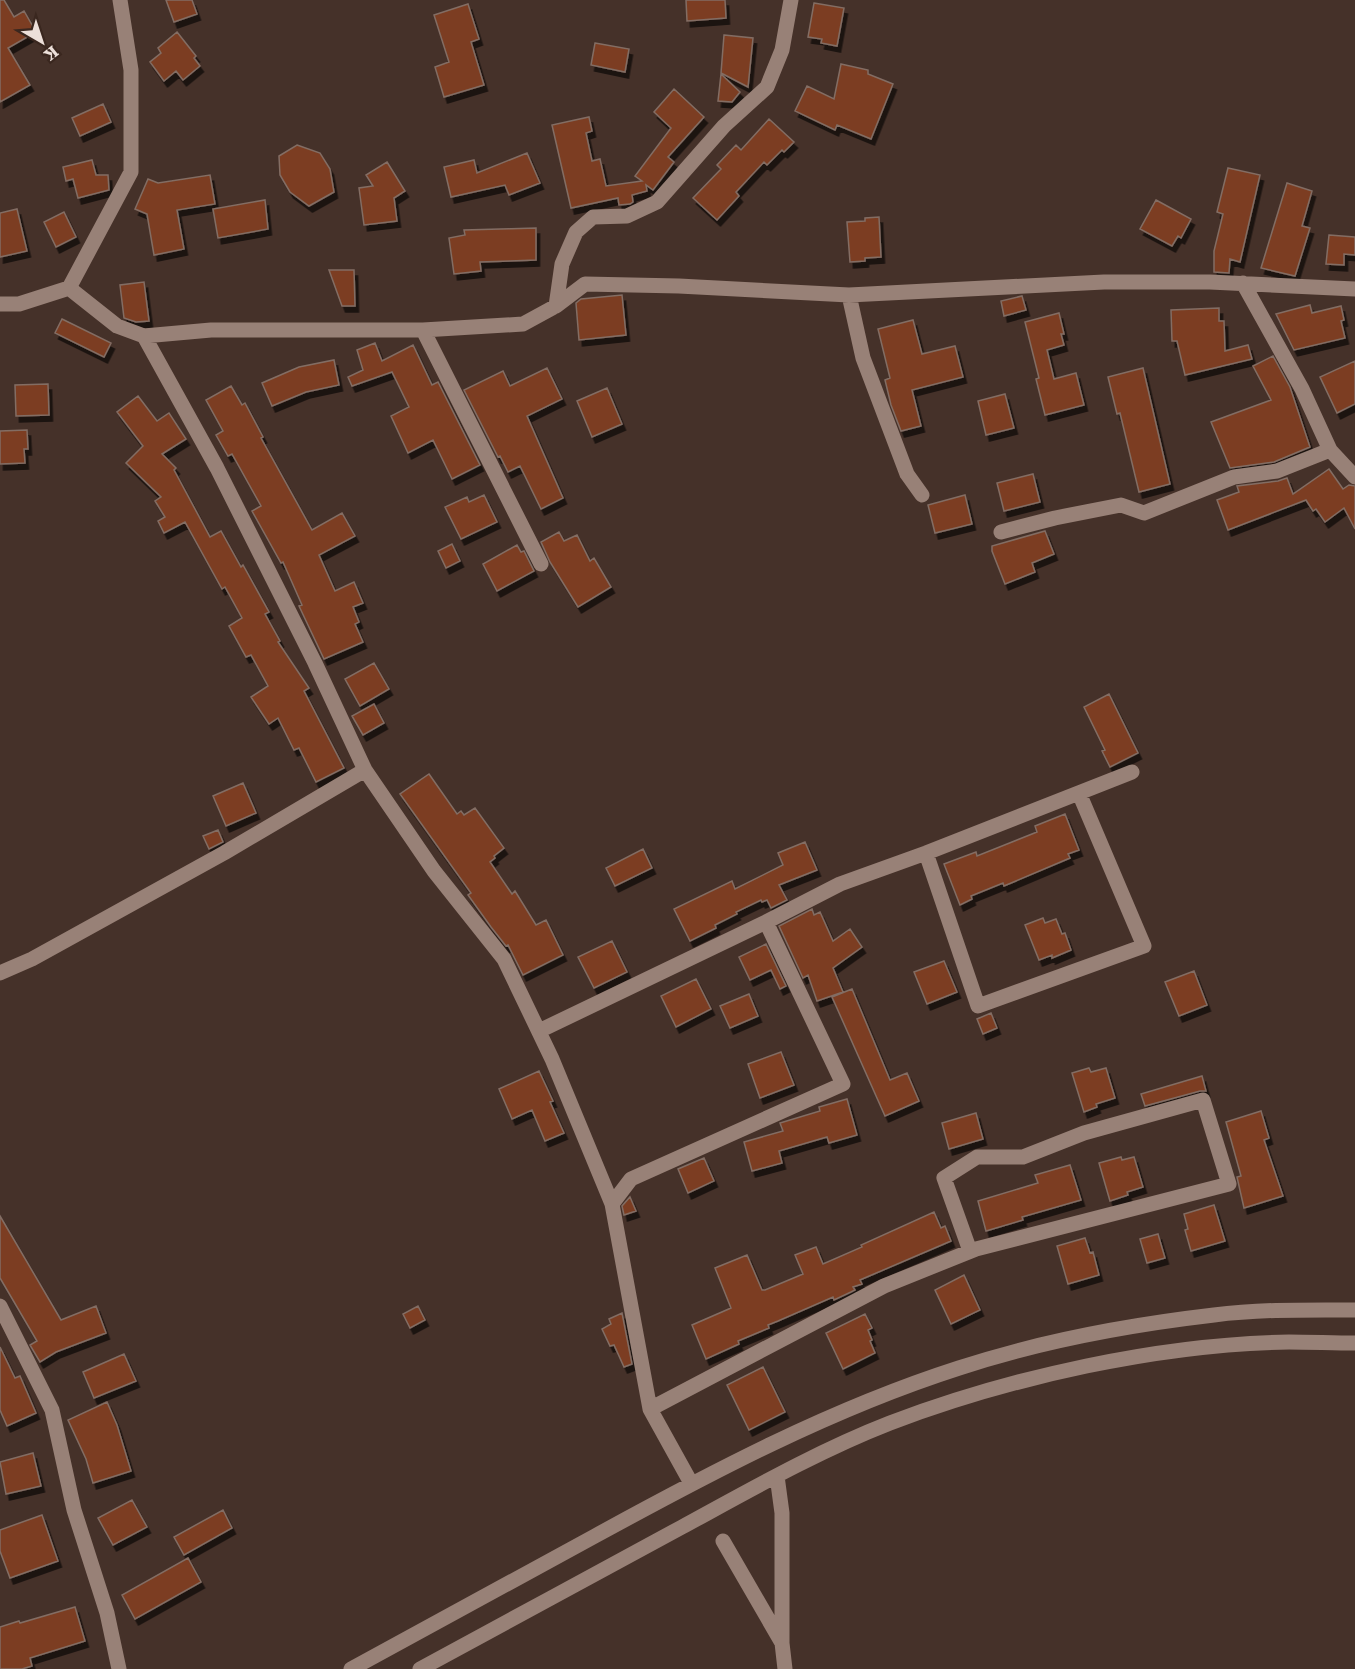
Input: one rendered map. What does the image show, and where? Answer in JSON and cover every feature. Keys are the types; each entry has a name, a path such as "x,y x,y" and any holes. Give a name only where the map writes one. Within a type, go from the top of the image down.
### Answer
{"street":[{"path":"0,304 19,304 69,288 131,172 131,70 120,0"},
{"path":"556,306 562,264 576,232 592,217 627,216 657,202 724,126 767,87 782,50 791,0"},
{"path":"69,288 117,326 144,336 211,330 423,330 523,324 556,306 585,284 679,286 849,295 1104,282 1243,283 1355,289"},
{"path":"1243,283 1302,389 1330,450 1355,477"},
{"path":"849,295 863,358 907,474 922,495"},
{"path":"423,330 542,564"},
{"path":"144,336 218,468 315,663 365,771 434,871 504,959 539,1031 612,1204 650,1409 691,1483"},
{"path":"1001,532 1055,518 1121,505 1144,513 1234,477 1277,471 1330,450"},
{"path":"0,973 33,959 224,853 365,771"},
{"path":"539,1031 840,884 926,853 1132,772"},
{"path":"926,853 978,1006 1144,946 1079,793"},
{"path":"612,1204 631,1179 843,1084 766,922"},
{"path":"650,1409 884,1286 969,1251 1229,1184 1203,1100 1084,1133 1023,1157 977,1157 944,1178 969,1251"},
{"path":"0,1306 52,1410 74,1510 107,1612 118,1669"},
{"path":"351,1669 691,1483 817,1422 885,1394 960,1368 1046,1344 1124,1328 1216,1315 1277,1311 1355,1310"},
{"path":"420,1669 777,1476 889,1424 968,1396 1053,1374 1134,1357 1288,1342 1355,1343"},
{"path":"777,1476 782,1513 782,1643 785,1669"},
{"path":"723,1541 782,1643"}],"building":[{"path":"0,0 4,0 14,17 24,11 36,32 8,48 30,85 0,102"},
{"path":"166,0 192,0 197,14 174,22"},
{"path":"686,0 725,0 726,18 687,21"},
{"path":"814,3 844,8 837,46 821,43 822,39 808,37"},
{"path":"468,4 479,39 471,42 484,85 444,97 435,67 449,62 434,15"},
{"path":"177,32 196,56 194,58 200,66 183,80 176,71 164,81 150,62 161,53 158,48"},
{"path":"724,35 753,38 748,87 721,73"},
{"path":"595,43 629,49 625,72 591,65"},
{"path":"841,64 868,70 868,74 893,84 871,139 837,125 835,130 795,111 807,86 834,99"},
{"path":"721,74 740,92 732,102 718,101"},
{"path":"674,89 704,117 668,157 674,162 653,190 646,185 647,191 632,195 633,202 630,204 619,205 618,198 571,208 552,125 589,117 592,131 586,133 592,161 600,159 606,186 642,181 635,176 671,128 654,112"},
{"path":"103,104 111,122 80,136 72,118"},
{"path":"769,119 794,142 767,165 764,162 736,192 739,196 717,220 693,198 721,169 717,165 736,145 741,150"},
{"path":"297,145 320,153 330,169 334,192 309,206 290,192 280,175 279,156"},
{"path":"527,153 540,183 509,195 505,185 451,197 444,167 474,160 477,173"},
{"path":"92,160 96,175 108,175 109,190 78,198 73,179 66,181 63,167"},
{"path":"387,162 405,191 394,198 397,221 364,225 359,188 373,186 366,175"},
{"path":"1228,168 1260,175 1240,262 1230,259 1229,273 1214,272 1214,251 1223,214 1217,212"},
{"path":"210,175 215,204 177,210 184,249 154,255 147,214 135,209 148,179 158,183"},
{"path":"1287,183 1312,191 1302,226 1310,228 1295,276 1261,268"},
{"path":"265,200 268,229 218,238 213,209"},
{"path":"1156,200 1191,219 1181,238 1178,236 1172,246 1140,229"},
{"path":"17,209 27,251 0,257 0,213"},
{"path":"64,212 76,237 56,247 44,222"},
{"path":"879,217 881,257 850,262 847,222"},
{"path":"536,228 536,260 480,262 481,271 454,274 449,238 465,235 464,230"},
{"path":"1329,235 1355,237 1355,255 1344,254 1344,265 1326,264"},
{"path":"329,270 354,270 355,306 342,306"},
{"path":"144,282 149,321 136,322 124,318 120,285"},
{"path":"622,295 626,335 579,340 576,303 581,299"},
{"path":"1022,296 1026,310 1004,316 1001,301"},
{"path":"1310,305 1312,313 1341,306 1344,320 1341,321 1345,338 1294,350 1276,314"},
{"path":"1219,308 1219,321 1224,321 1225,351 1248,345 1252,359 1185,375 1177,341 1172,341 1171,310"},
{"path":"1059,313 1064,345 1047,350 1054,379 1076,373 1084,405 1045,415 1036,379 1039,378 1025,322"},
{"path":"62,319 111,343 104,357 55,333"},
{"path":"913,320 922,354 955,346 963,377 912,390 921,426 901,431 885,380 890,378 878,329"},
{"path":"375,343 382,361 413,345 432,385 438,382 480,465 452,479 433,440 408,453 391,416 409,407 392,372 352,386 348,377 363,370 357,350"},
{"path":"1273,356 1290,387 1310,447 1274,462 1230,468 1211,422 1271,400 1253,366"},
{"path":"334,360 339,385 306,392 272,406 262,383 299,367"},
{"path":"1355,361 1355,404 1337,413 1320,377"},
{"path":"547,368 562,399 527,416 563,498 541,509 520,466 508,472 500,456 498,457 464,390 503,371 510,386"},
{"path":"1143,368 1170,484 1139,492 1120,413 1117,414 1108,377"},
{"path":"48,384 49,415 16,416 15,385"},
{"path":"231,386 242,405 245,403 263,437 261,438 312,530 342,513 355,536 319,555 335,591 354,582 363,603 353,607 359,622 355,624 363,642 324,659 299,606 302,605 283,562 281,563 252,511 261,506 232,454 228,456 216,435 223,431 206,400"},
{"path":"607,388 622,424 592,437 577,401"},
{"path":"1005,394 1014,428 986,435 978,401"},
{"path":"138,396 157,421 169,413 186,439 162,454 176,468 174,470 210,537 221,531 241,567 243,565 269,612 265,614 280,641 278,642 309,688 304,691 344,768 316,782 299,748 294,750 278,718 269,724 251,697 268,686 251,655 246,657 229,626 242,618 225,587 222,589 185,522 164,533 158,521 165,517 155,501 161,497 126,463 143,446 117,412"},
{"path":"27,430 28,449 24,449 25,463 0,464 0,431"},
{"path":"1329,469 1343,489 1349,485 1355,486 1355,529 1344,508 1325,522 1316,509 1313,511 1306,500 1228,530 1217,500 1239,492 1237,486 1287,478 1293,494"},
{"path":"1033,474 1040,502 1004,511 997,483"},
{"path":"484,495 497,522 461,539 445,507 467,497 469,502"},
{"path":"965,495 972,524 935,533 928,505"},
{"path":"1045,531 1054,554 1032,563 1035,572 1005,584 992,546"},
{"path":"559,532 564,541 577,535 590,561 594,558 611,587 578,607 550,562 541,542"},
{"path":"452,544 460,561 446,568 438,551"},
{"path":"517,545 521,552 524,551 534,571 497,591 483,564"},
{"path":"374,663 389,689 360,706 345,679"},
{"path":"1109,694 1138,753 1110,767 1102,751 1105,750 1084,707"},
{"path":"374,704 384,723 363,735 352,716"},
{"path":"429,774 457,814 461,811 464,815 475,808 504,848 490,862 512,894 515,891 536,925 546,920 563,955 523,975 508,945 506,946 468,895 471,893 400,794"},
{"path":"243,783 256,813 226,826 213,796"},
{"path":"1065,814 1079,850 1068,854 1070,858 1004,886 1003,883 971,896 972,899 960,905 944,864 976,852 977,856 1037,832 1035,826"},
{"path":"218,830 223,842 209,849 203,836"},
{"path":"805,842 817,870 779,885 787,900 771,908 767,900 762,902 761,900 736,912 737,914 715,925 716,928 690,941 674,909 732,881 735,889 783,865 778,853"},
{"path":"643,849 652,868 615,886 606,868"},
{"path":"812,909 814,915 820,912 833,941 850,929 862,947 833,968 843,992 817,1001 808,975 803,978 779,926"},
{"path":"1043,918 1045,923 1056,919 1062,934 1065,933 1071,950 1052,958 1052,955 1039,960 1025,925"},
{"path":"612,941 627,972 594,988 578,957"},
{"path":"766,944 786,986 780,989 771,970 750,980 739,957"},
{"path":"944,961 957,992 927,1004 914,972"},
{"path":"1194,971 1207,1005 1179,1016 1165,982"},
{"path":"696,979 711,1009 676,1027 661,996"},
{"path":"852,989 890,1080 907,1073 919,1101 885,1116 832,997"},
{"path":"749,994 758,1016 730,1028 720,1006"},
{"path":"991,1013 997,1028 983,1034 977,1019"},
{"path":"781,1052 794,1085 760,1098 748,1064"},
{"path":"1089,1068 1091,1072 1106,1068 1115,1098 1096,1104 1097,1107 1084,1112 1072,1073"},
{"path":"539,1071 564,1133 545,1141 532,1110 512,1119 499,1089"},
{"path":"1202,1076 1206,1091 1145,1106 1141,1094"},
{"path":"847,1099 857,1135 829,1143 827,1137 779,1151 782,1163 752,1171 744,1142 783,1131 780,1123 820,1111 819,1107"},
{"path":"1261,1111 1269,1138 1264,1140 1283,1196 1244,1208 1237,1177 1241,1176 1226,1122"},
{"path":"976,1113 983,1139 949,1149 942,1123"},
{"path":"1121,1157 1122,1160 1134,1157 1143,1187 1110,1201 1099,1163"},
{"path":"704,1158 714,1181 688,1193 678,1169"},
{"path":"1070,1165 1081,1200 1022,1217 1023,1220 986,1231 978,1201 1038,1183 1035,1175"},
{"path":"630,1197 636,1211 624,1215 622,1206"},
{"path":"1214,1205 1225,1241 1191,1251 1185,1230 1188,1229 1184,1214"},
{"path":"934,1212 941,1228 945,1226 951,1241 860,1280 862,1284 853,1287 855,1290 768,1325 769,1328 738,1341 739,1344 706,1359 692,1325 731,1308 715,1268 747,1255 762,1290 765,1290 803,1274 795,1255 816,1247 823,1264"},
{"path":"0,1216 61,1320 96,1306 106,1333 56,1352 40,1362 30,1345 37,1341 0,1278"},
{"path":"1158,1234 1165,1258 1147,1263 1140,1239"},
{"path":"1085,1238 1090,1253 1093,1252 1099,1275 1068,1284 1057,1246"},
{"path":"964,1275 980,1310 951,1324 935,1290"},
{"path":"418,1306 425,1320 410,1328 403,1314"},
{"path":"622,1313 632,1364 624,1367 614,1345 610,1346 602,1329 611,1324 609,1319"},
{"path":"865,1314 872,1328 868,1330 875,1353 843,1369 826,1333"},
{"path":"0,1347 15,1378 20,1376 36,1413 7,1426 0,1410"},
{"path":"124,1354 136,1381 94,1398 83,1372"},
{"path":"763,1367 785,1412 749,1430 727,1385"},
{"path":"107,1402 117,1425 131,1471 93,1483 86,1459 68,1420"},
{"path":"33,1453 41,1486 6,1494 0,1462"},
{"path":"132,1500 147,1527 113,1545 98,1518"},
{"path":"223,1510 232,1528 184,1555 174,1537"},
{"path":"42,1515 58,1561 10,1578 0,1551 0,1530"},
{"path":"188,1558 201,1582 135,1619 122,1595"},
{"path":"75,1607 85,1641 30,1658 32,1666 22,1669 0,1669 0,1627"}]}
